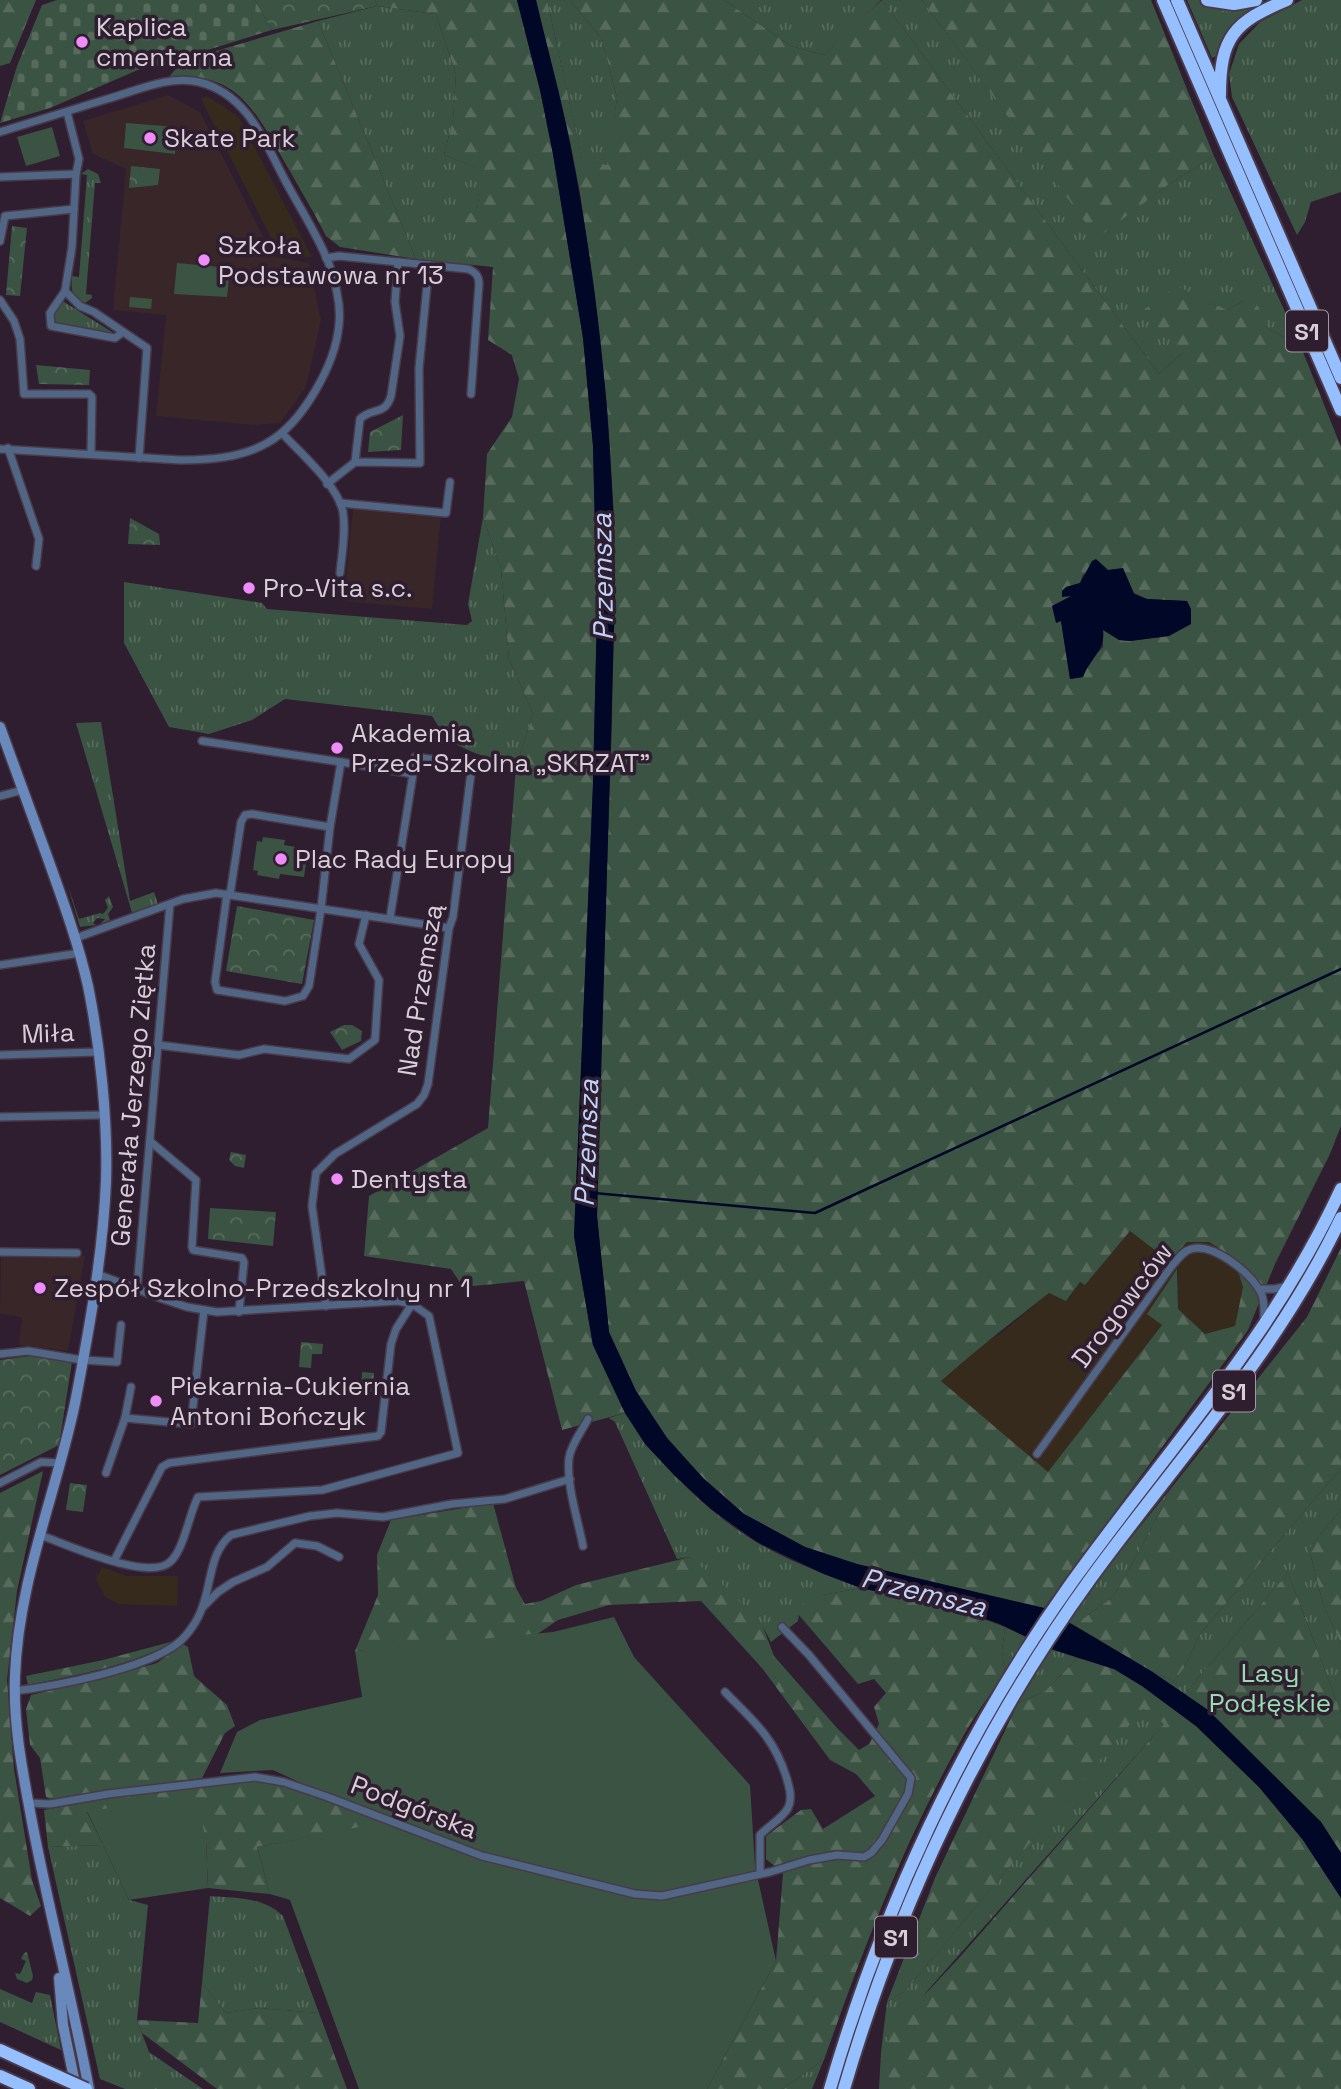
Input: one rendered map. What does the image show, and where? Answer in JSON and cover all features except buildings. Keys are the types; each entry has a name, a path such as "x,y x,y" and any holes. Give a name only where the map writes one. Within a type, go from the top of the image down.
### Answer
{"highway":[{"name":"S1","path":"1163,0 1341,410"},
{"name":"S1","path":"1177,0 1341,378"},
{"path":"1207,0 1234,4 1256,0"},
{"path":"1220,102 1221,66 1230,40 1248,19 1287,0"},
{"name":"S1","path":"830,2089 844,2065 926,1866 1041,1628 1265,1326 1291,1285 1341,1189"},
{"name":"S1","path":"1022,1670 1264,1351 1300,1295 1341,1218"},
{"path":"0,2050 88,2089"},
{"name":"S1","path":"844,2065 844,2089"},
{"path":"821,2089 844,2065 852,2089"},
{"path":"0,2076 29,2089"}],"main road":[{"name":"Generała Jerzego Ziętka","path":"0,727 80,953 98,1052 106,1176 97,1275 82,1360 61,1463 24,1598 16,1655 14,1691 17,1731 55,1933"},
{"path":"55,1933 64,2025 76,2089"},
{"path":"55,1933 88,2089"}],"street":[{"path":"0,131 165,82 199,82 221,91 234,99 252,119 326,258 337,290 339,324 334,350 304,407 282,433 265,444 230,456 180,460 2,448 39,539 36,566"},
{"path":"67,112 79,159 72,247 65,290 50,313 51,326 115,338 123,332"},
{"path":"0,177 76,174"},
{"path":"0,241 3,215 74,209"},
{"path":"326,258 339,256 473,271 479,278 471,394"},
{"path":"355,462 360,419 366,413 383,409 388,405 391,396 400,337 395,302 398,262"},
{"path":"327,484 355,462 420,463 419,368 429,265"},
{"path":"65,290 80,306 94,312 147,348 139,458"},
{"path":"1,303 14,321 20,339 24,394 89,394 92,397 91,454"},
{"path":"282,433 327,484 340,503 344,530 340,573"},
{"path":"340,503 446,513 450,482"},
{"path":"202,741 412,774 390,918"},
{"name":"Nad Przemszą","path":"326,1306 312,1206 316,1173 335,1154 406,1112 424,1095 428,1084 472,765 415,757 412,774"},
{"path":"330,827 245,815 241,822 215,982 217,989 244,996 285,1001 303,996 309,986 341,762"},
{"path":"0,796 23,790"},
{"path":"76,938 183,899 212,894 449,928"},
{"name":"Generała Jerzego Ziętka","path":"137,1289 170,904"},
{"path":"158,1045 239,1055 264,1049 349,1059 375,1040 379,980 359,944 366,915"},
{"path":"0,965 80,953"},
{"name":"Miła","path":"0,1055 98,1052"},
{"name":"Generała Jerzego Ziętka","path":"0,1117 103,1115"},
{"path":"151,1142 196,1180 193,1250 242,1258 244,1262 239,1312"},
{"name":"Drogowców","path":"1037,1454 1181,1255 1190,1249 1215,1251 1226,1257 1259,1289"},
{"name":"Generała Jerzego Ziętka","path":"0,1252 77,1253"},
{"path":"40,1535 114,1561 140,1568 158,1569 169,1563 176,1554 198,1497 322,1490 458,1453 429,1316 412,1304 383,1301 239,1312 204,1310 187,1307 97,1275"},
{"path":"1265,1326 1263,1298 1259,1289 1291,1285"},
{"path":"114,1561 162,1466 378,1436 381,1432 391,1343 396,1329 412,1304"},
{"path":"125,1418 191,1424 204,1310"},
{"path":"0,1354 29,1351 82,1360 117,1362 121,1325"},
{"path":"106,1473 125,1418 131,1387"},
{"path":"583,1546 570,1479 569,1459 572,1447 588,1419"},
{"path":"0,1483 41,1462 61,1463"},
{"path":"203,1608 221,1543 231,1535 310,1516 337,1513 391,1517 452,1504 505,1499 570,1479"},
{"path":"14,1691 109,1672 156,1658 186,1635 203,1608 218,1592 233,1582 268,1567 295,1543 317,1546 339,1557"},
{"name":"Podgórska","path":"29,1803 50,1804 108,1794 255,1777 284,1782 325,1796 482,1856 635,1894 662,1896 823,1857 864,1857 882,1840 908,1794 911,1778 809,1655 782,1627"},
{"path":"725,1692 770,1739 780,1757 790,1796 785,1814 760,1835 760,1873"}],"shaded area":[{"name":"Szkoła Podstawowa nr 13","path":"168,95 200,112 273,256 309,263 321,320 306,387 280,423 253,425 156,416 166,315 113,310 126,169 93,154 83,121"},
{"path":"206,96 240,119 312,257 280,256 201,99"},
{"path":"353,508 441,516 432,609 344,601"},
{"path":"1130,1231 1169,1260 1187,1242 1209,1242 1234,1258 1243,1287 1235,1326 1205,1334 1178,1310 1178,1270 1162,1325 1048,1473 941,1381 979,1347 1001,1333 1049,1293 1067,1301 1080,1282 1085,1285"},
{"name":"Zespół Szkolno-Przedszkolny nr 1","path":"1,1254 85,1256 68,1351 19,1345 22,1317 0,1314"},
{"path":"102,1567 127,1576 178,1576 177,1606 118,1604 105,1597 96,1579"}],"green space":[{"path":"0,0 36,0 10,63 0,66"},
{"path":"57,0 255,0 272,30 149,68 147,66 50,108 0,123 17,66 42,5"},
{"path":"255,0 375,0 377,6 272,30"},
{"path":"375,0 517,0 553,154 583,338 593,446 597,612 593,784 574,1236 593,1345 625,1413 562,1430 524,1281 463,1287 451,1269 364,1256 369,1196 488,1128 516,767 533,714 509,659 501,569 483,517 487,454 512,417 519,379 512,355 488,340 493,267 460,252 457,222 477,209 483,171 444,155 453,120 456,74 436,14 377,6"},
{"path":"536,0 547,0 582,159 607,165 617,98 602,39 570,0 724,0 791,46 824,55 882,0 1159,374 1182,353 1142,311 1177,286 1227,310 1243,301 1258,306 1267,328 1301,347 1341,447 1341,1126 1329,1156 1275,1264 1248,1330 1044,1608 857,1564 805,1547 744,1514 703,1478 667,1438 636,1391 609,1332 597,1216 612,723 614,516 607,405 594,290 570,141","holes":["1101,565 1108,570 1123,569 1134,593 1147,599 1187,601 1190,624 1168,636 1130,641 1119,640 1103,629 1103,647 1089,662 1083,677 1070,679 1061,621 1064,602 1073,594 1066,587 1080,583 1083,575","1130,1231 1169,1261 1187,1242 1209,1242 1234,1258 1243,1287 1235,1326 1205,1334 1178,1309 1177,1269 1147,1314 1162,1325 1048,1472 941,1381 1049,1293 1066,1301 1080,1282 1085,1285"]},
{"path":"547,0 570,0 602,39 617,98 608,165 582,160"},
{"path":"724,0 881,0 824,55 791,46"},
{"path":"882,0 922,0 1097,237 1168,185 1214,156 1301,347 1267,328 1243,301 1227,310 1176,287 1182,353 1159,374"},
{"path":"922,0 1151,0 1214,156 1168,185 1097,238"},
{"path":"1187,0 1198,0 1207,4 1260,3 1274,0 1230,30 1218,55 1212,58"},
{"path":"1302,0 1341,0 1341,192 1311,202 1305,222 1297,235 1232,97 1229,74 1239,44 1260,22"},
{"path":"377,6 436,14 456,74 453,120 444,155 484,171 477,209 493,267 416,259 318,21"},
{"path":"318,21 416,259 340,247 326,236 263,125 241,97 211,80 169,77 182,61"},
{"name":"Skate Park","path":"126,123 177,127 175,154 124,148"},
{"path":"52,127 60,156 26,166 17,137"},
{"path":"131,166 160,169 158,185 129,188"},
{"path":"88,169 98,174 101,183 95,183 86,294 92,295 92,298 85,303 74,296 72,276 79,277 87,175 81,174"},
{"path":"12,226 27,228 20,296 6,295"},
{"path":"177,263 230,268 227,297 174,294"},
{"path":"130,297 152,299 151,309 129,307"},
{"path":"61,300 112,332 110,335 58,324 53,318"},
{"path":"36,365 90,370 89,385 39,384"},
{"path":"403,415 401,450 368,452 370,432"},
{"path":"483,517 501,569 509,659 533,714 516,767 447,740 432,716 285,699 252,720 209,734 169,727 124,643 124,582 262,603 267,609 467,625 472,621 468,604"},
{"path":"130,518 159,534 160,545 128,544"},
{"path":"101,722 130,901 154,892 158,904 133,916 76,723"},
{"name":"Plac Rady Europy","path":"263,837 285,840 284,845 308,849 304,877 280,874 279,879 257,875 258,871 253,870 257,841 262,842"},
{"path":"67,883 79,919 103,914 108,908 105,900 109,896 113,907 108,914 110,920 100,924 105,919 97,918 93,923 96,925 80,927"},
{"path":"237,906 314,920 302,984 226,971"},
{"path":"344,1025 352,1025 362,1031 361,1041 342,1050 330,1032"},
{"path":"231,1152 246,1155 244,1168 235,1166 229,1160"},
{"path":"210,1208 276,1212 273,1246 208,1239"},
{"path":"1341,1248 1341,1468 1200,1634 1184,1668 1174,1681 1151,1671 1074,1625 1113,1597 1172,1487 1307,1317"},
{"path":"301,1342 323,1344 322,1354 312,1354 311,1368 299,1367"},
{"path":"30,1356 72,1362 59,1445 0,1475 0,1360"},
{"path":"362,1372 374,1373 373,1392 361,1392"},
{"path":"625,1413 684,1485 738,1530 783,1556 861,1588 822,1595 799,1614 798,1621 771,1642 763,1627 690,1557 677,1559 615,1422 609,1418"},
{"path":"1341,1468 1341,1509 1309,1549 1323,1604 1341,1644 1341,1713 1288,1573 1187,1691 1208,1710 1151,1671 1174,1681 1184,1668 1200,1634"},
{"path":"43,1471 17,1591 7,1680 14,1769 32,1880 41,1906 30,1916 0,1898 0,1493"},
{"path":"70,1483 87,1485 83,1512 66,1510"},
{"path":"1172,1487 1113,1597 1074,1625 1068,1622 1110,1564"},
{"path":"493,1503 516,1588 525,1604 541,1601 576,1585 690,1557 730,1591 763,1627 774,1656 859,1750 869,1744 879,1724 874,1707 886,1693 874,1679 858,1684 798,1614 804,1602 822,1595 861,1588 960,1610 1005,1627 1002,1651 1005,1673 964,1735 920,1820 869,1937 825,2057 782,2089 707,2089 776,1961 783,1873 766,1859 766,1836 801,1810 811,1809 823,1829 875,1796 856,1774 830,1760 762,1668 701,1601 609,1605 558,1620 527,1641 355,1651 378,1595 377,1555 391,1520"},
{"name":"Lasy Podłęskie","path":"1341,1509 1341,1644 1323,1604 1309,1549"},
{"name":"Lasy Podłęskie","path":"1288,1573 1341,1713 1341,1853 1321,1822 1187,1691"},
{"path":"614,1617 634,1657 750,1785 755,1866 776,1961 707,2089 359,2089 290,1900 270,1894 257,1847 385,1822 273,1770 220,1773 237,1732 260,1720 362,1697 355,1651 553,1632"},
{"path":"1005,1627 1026,1637 1005,1673 1002,1651"},
{"path":"178,1640 123,1663 28,1685 26,1676 103,1660"},
{"path":"183,1644 188,1647 194,1676 227,1705 235,1726 225,1733 202,1778 50,1799 46,1797 40,1758 30,1745 26,1709 31,1695 157,1663"},
{"path":"1051,1649 1078,1658 1045,1691 1018,1703"},
{"path":"1078,1658 1114,1669 1196,1726 1259,1787 1303,1840 1341,1898 1341,2089 879,2089 881,2052 898,2023 959,1958 1164,1724 1143,1709 905,1991 887,2002 935,1878 1018,1703 1045,1691"},
{"path":"1143,1708 1165,1723 928,1990 881,2052 887,2002 905,1991"},
{"path":"252,1780 290,1788 386,1823 257,1847 270,1894 208,1888 206,1841 87,1812 103,1845 48,1847 44,1810 127,1795"},
{"path":"197,1797 206,1841 208,1888 129,1900 87,1811"},
{"path":"103,1845 129,1900 148,1905 137,2020 149,2052 203,2089 125,2089 100,2079 48,1847"},
{"path":"210,1896 258,1902 283,1916 319,2013 259,2008 226,2013 202,1983"},
{"path":"27,1952 33,1976 27,1983 17,1979 15,1973 20,1974 26,1961 21,1959"},
{"path":"202,1983 226,2013 259,2008 319,2013 347,2089 217,2089 142,2033 137,2020 198,2023"},
{"path":"0,1989 32,2003 36,1992 50,1995 61,2050 0,2022"},
{"path":"825,2057 812,2089 782,2089 815,2066"}],"water":[{"name":"Przemsza","path":"517,0 536,0 581,200 597,313 612,483 615,597 597,1216 609,1332 636,1391 667,1438 703,1478 744,1514 805,1547 857,1564 1044,1608 1151,1671 1208,1710 1321,1822 1341,1853 1341,1898 1303,1840 1259,1787 1196,1726 1142,1686 1114,1669 1051,1649 1000,1624 960,1610 861,1588 824,1574 757,1542 711,1509 645,1444 625,1413 593,1345 574,1236 593,784 597,612 593,446 583,338 553,154"},
{"path":"1096,559 1108,570 1123,568 1134,594 1147,599 1187,601 1191,609 1191,624 1169,636 1130,641 1119,640 1103,630 1100,648 1083,677 1070,679 1061,621 1056,623 1052,606 1071,596 1062,597 1062,591 1080,583 1092,561"}],"waterway":[{"name":"Przemsza","path":"594,1193 815,1213 1341,969"}],"place":[{"name":"Kaplica cmentarna","path":"82,42"},
{"name":"Skate Park","path":"150,138"},
{"name":"Szkoła Podstawowa nr 13","path":"204,260"},
{"name":"Pro-Vita s.c.","path":"249,588"},
{"name":"Akademia Przed-Szkolna „SKRZAT”","path":"337,748"},
{"name":"Plac Rady Europy","path":"281,859"},
{"name":"Dentysta","path":"337,1179"},
{"name":"Zespół Szkolno-Przedszkolny nr 1","path":"40,1288"},
{"name":"Piekarnia-Cukiernia Antoni Bończyk","path":"156,1401"}]}
